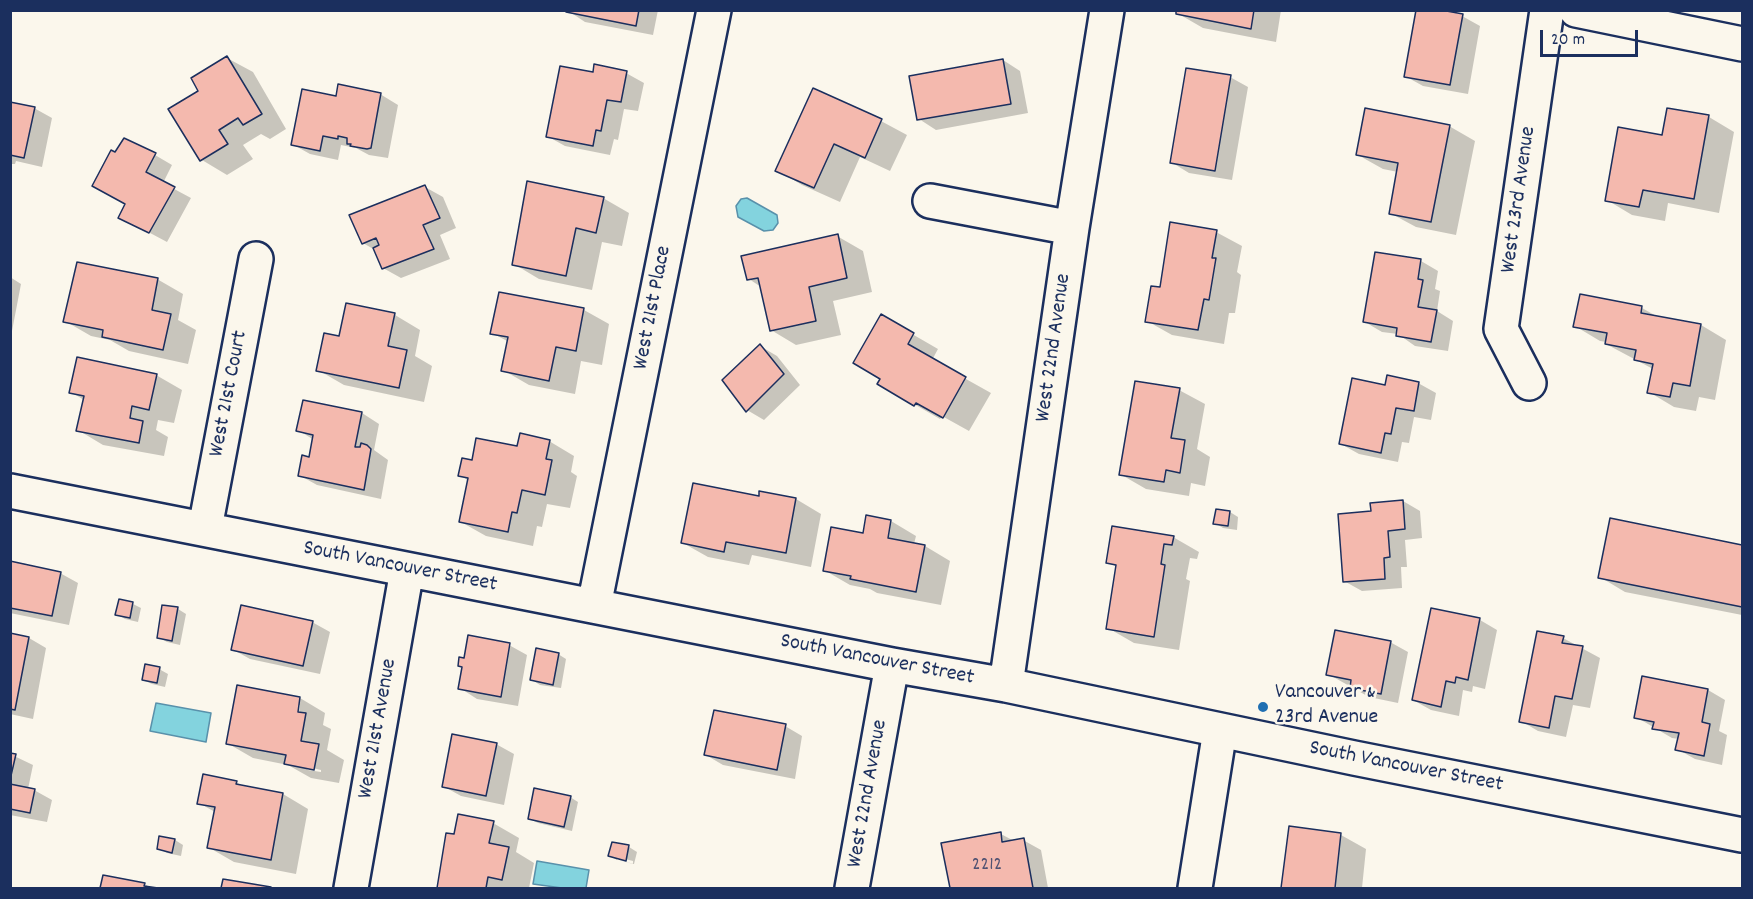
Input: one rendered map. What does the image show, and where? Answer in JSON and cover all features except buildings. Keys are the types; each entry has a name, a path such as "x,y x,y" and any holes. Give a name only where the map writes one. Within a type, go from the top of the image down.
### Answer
{"street":[{"name":"West 21st Place","path":"594,606 714,10"},
{"name":"West 22nd Avenue","path":"1006,685 1072,228 1107,10"},
{"name":"West 23rd Avenue","path":"1529,383 1501,329 1547,10"},
{"path":"1576,10 1743,44"},
{"path":"930,201 1072,228"},
{"name":"West 21st Court","path":"205,528 256,259"},
{"name":"South Vancouver Street","path":"10,491 892,665 1006,685 1743,835"},
{"name":"West 21st Avenue","path":"351,888 407,570"},
{"name":"West 22nd Avenue","path":"852,888 892,665"},
{"path":"1195,888 1220,730"}],"water":[{"path":"747,198 777,215 778,223 773,230 764,231 738,217 736,206 741,199"},
{"path":"156,703 211,713 206,742 150,731"},
{"path":"537,861 589,870 586,888 562,888 533,884"}],"place":[{"name":"Vancouver & 23rd Avenue","path":"1263,707"}]}
